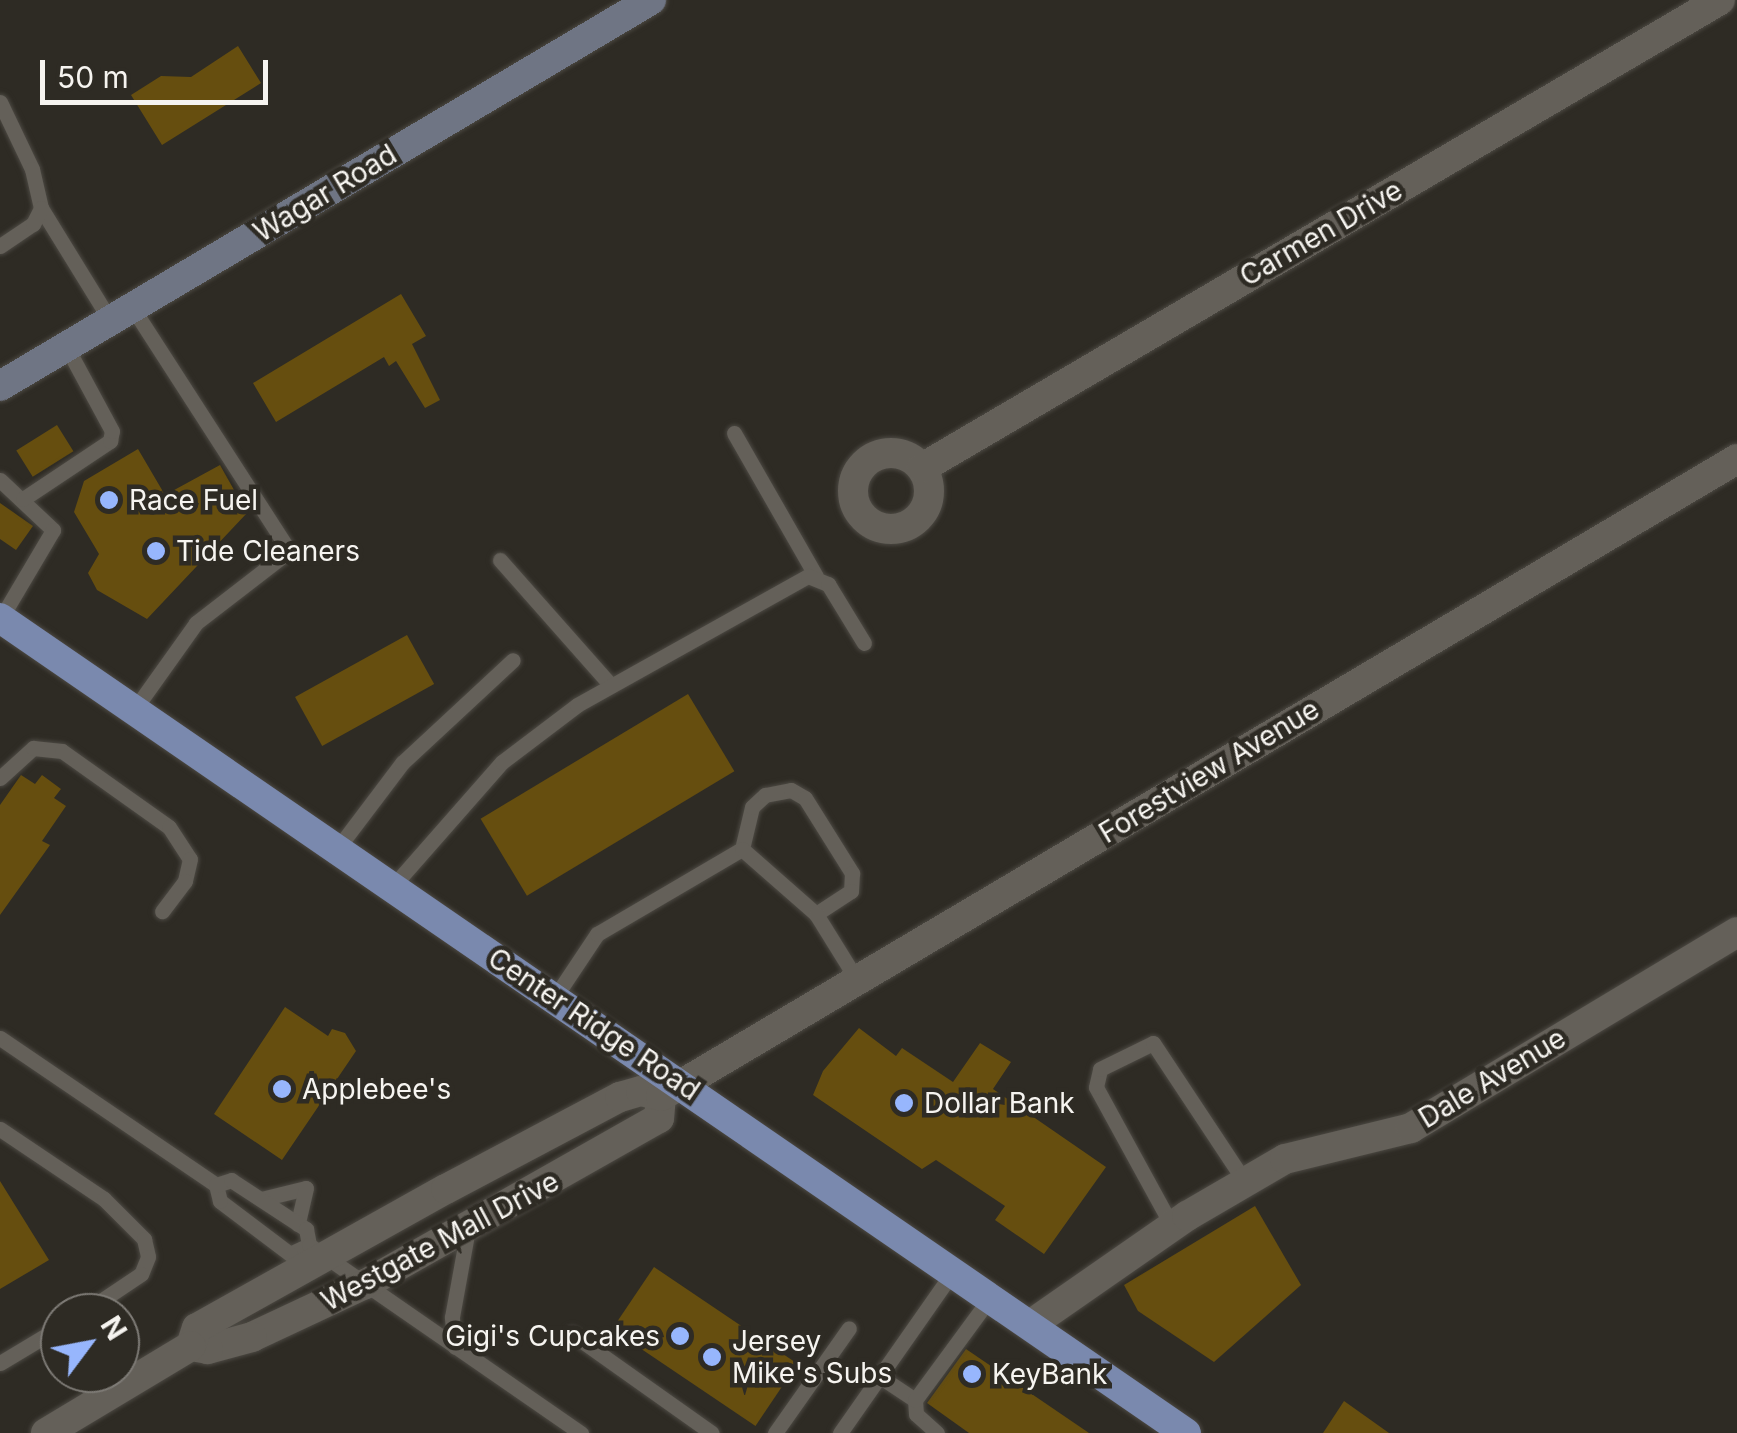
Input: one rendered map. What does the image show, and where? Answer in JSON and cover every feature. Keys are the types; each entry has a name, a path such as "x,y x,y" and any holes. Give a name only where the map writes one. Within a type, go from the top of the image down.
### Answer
{"main road":[{"name":"Wagar Road","path":"0,386 650,0"},
{"name":"Center Ridge Road","path":"0,618 555,997 671,1090 992,1295 1186,1433"}],"street":[{"name":"Carmen Drive","path":"922,468 1720,0"},
{"name":"Forestview Avenue","path":"671,1090 1737,458"},
{"name":"Dale Avenue","path":"1034,1323 1172,1226 1285,1159 1411,1128 1737,932"},
{"name":"Westgate Mall Drive","path":"46,1433 191,1346 197,1328 317,1250 620,1097 641,1090 671,1090 659,1118 365,1284 252,1337 208,1349 191,1346"}],"lane":[{"path":"0,102 18,136 41,208 290,551 196,623 134,710"},
{"path":"0,125 18,136"},
{"path":"0,246 33,224 41,208"},
{"path":"23,499 110,441 112,431 66,346"},
{"path":"734,433 816,576 864,643"},
{"path":"0,480 53,530 0,618"},
{"path":"500,560 609,683"},
{"path":"392,886 502,762 609,683 816,576"},
{"path":"337,849 402,763 513,660"},
{"path":"0,778 34,748 62,752 169,827 190,858 185,881 162,910"},
{"path":"555,997 597,934 742,849 752,806 764,795 792,790 806,798 852,873 851,891 816,914"},
{"path":"742,849 816,914 857,980"},
{"path":"0,1038 216,1185 220,1201 290,1254 317,1250"},
{"path":"1172,1226 1096,1087 1100,1070 1153,1042 1244,1182"},
{"path":"0,1129 117,1209 144,1239 148,1257 141,1274 113,1293"},
{"path":"216,1185 231,1180 298,1224 317,1250 581,1433"},
{"path":"261,1199 306,1188 298,1224"},
{"path":"456,1347 452,1318 468,1228"},
{"path":"840,1433 954,1270"},
{"path":"938,1433 916,1414 915,1400 992,1295"},
{"path":"775,1433 849,1328"},
{"path":"572,1334 712,1433"},
{"path":"0,1363 40,1339"},
{"path":"880,1376 915,1400"}],"building":[{"path":"238,46 261,83 162,145 131,95 161,76 191,77"},
{"path":"401,294 426,336 412,344 440,400 425,408 396,361 389,366 384,357 276,422 253,383"},
{"path":"57,425 73,451 33,477 16,450"},
{"name":"Tide Cleaners","path":"138,449 165,495 220,465 247,513 147,619 97,590 88,573 99,554 74,512 84,481"},
{"path":"0,503 33,526 16,550 0,539"},
{"path":"407,635 434,684 322,746 295,697"},
{"path":"688,694 734,771 527,896 481,819"},
{"path":"21,775 35,784 42,775 61,789 54,798 66,806 42,841 50,845 0,915 0,805"},
{"path":"285,1007 328,1036 332,1029 345,1033 356,1051 282,1160 214,1114"},
{"path":"859,1028 896,1056 902,1048 953,1082 980,1043 1011,1062 993,1089 1106,1167 1044,1254 995,1220 1005,1206 936,1160 922,1169 813,1095 823,1071"},
{"path":"0,1181 49,1260 0,1289"},
{"path":"1255,1206 1301,1285 1214,1362 1138,1311 1124,1285"},
{"path":"654,1267 797,1364 755,1426 612,1329"},
{"name":"KeyBank","path":"966,1349 1089,1433 969,1433 927,1403"},
{"path":"1344,1401 1389,1433 1323,1433"}],"place":[{"name":"Race Fuel","path":"109,500"},
{"name":"Tide Cleaners","path":"156,551"},
{"name":"Applebee's","path":"282,1089"},
{"name":"Dollar Bank","path":"904,1103"},
{"name":"Gigi's Cupcakes","path":"680,1336"},
{"name":"Jersey Mike's Subs","path":"712,1357"},
{"name":"KeyBank","path":"972,1374"}]}
